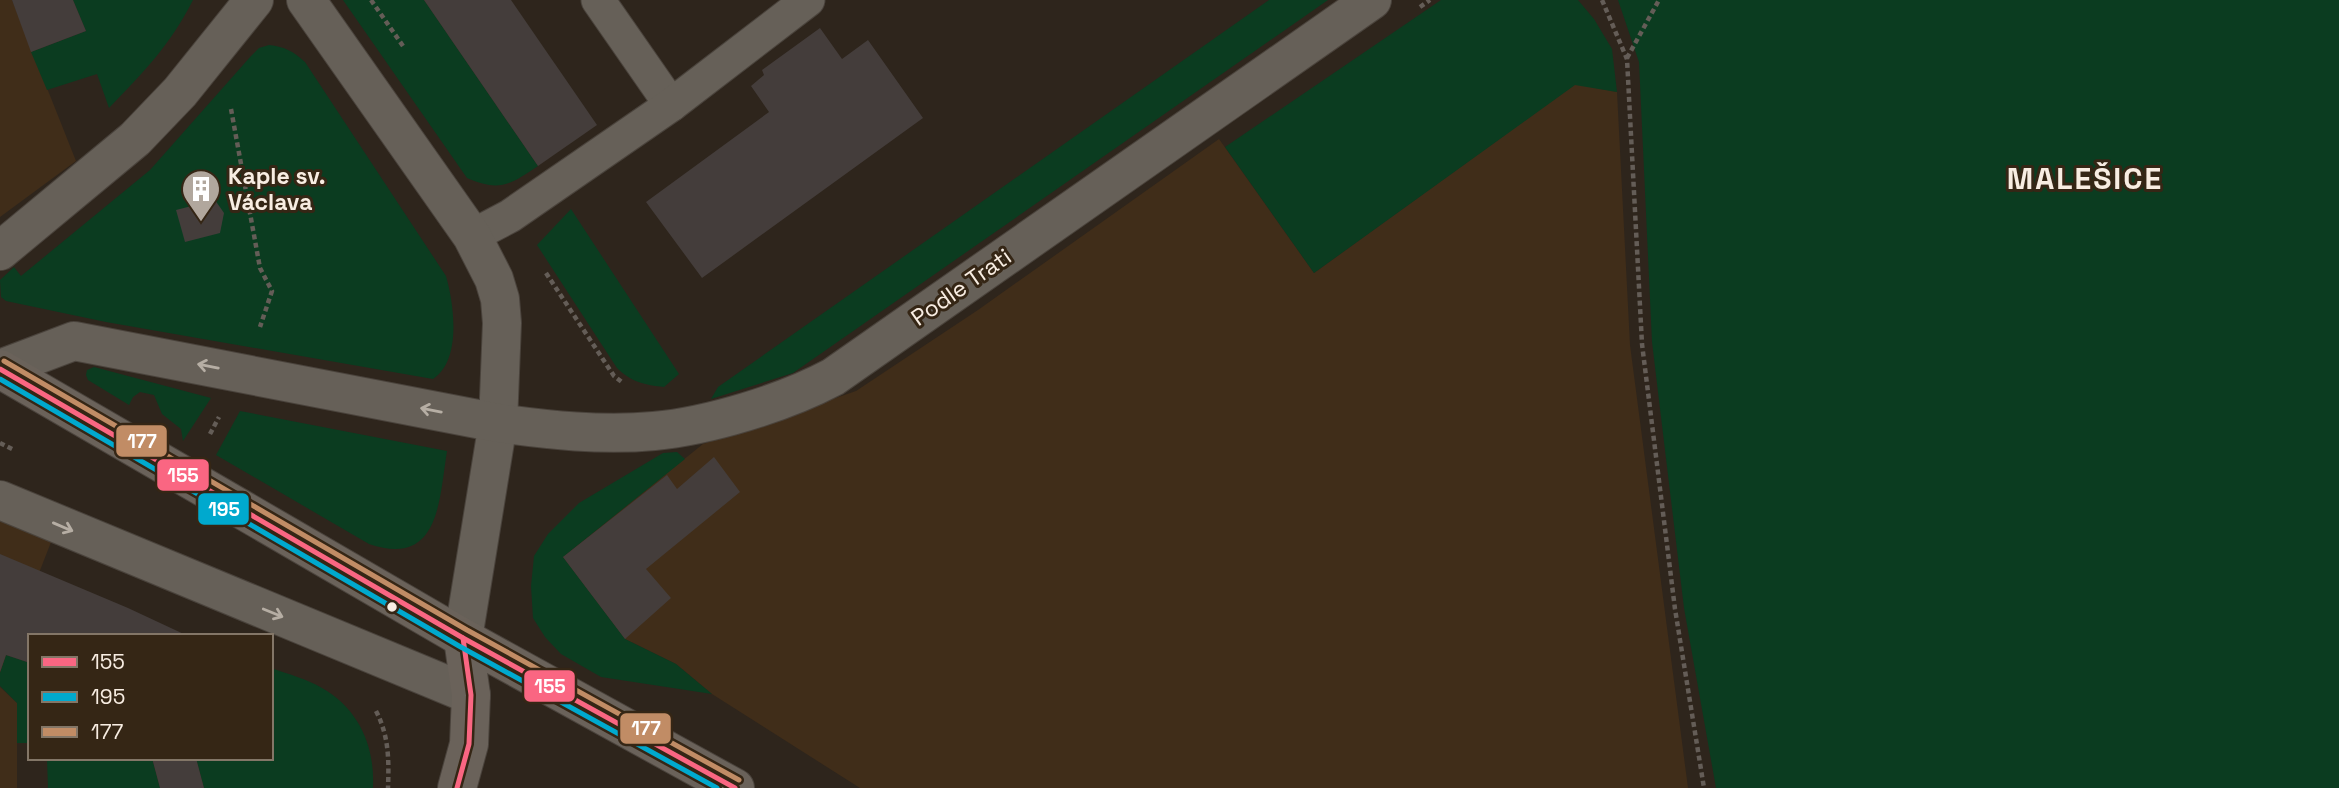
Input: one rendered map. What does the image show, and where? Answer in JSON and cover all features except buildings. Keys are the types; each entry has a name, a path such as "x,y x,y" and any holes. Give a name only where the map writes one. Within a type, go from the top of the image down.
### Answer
{"main road":[{"path":"0,369 463,638 735,788"},
{"path":"457,788 469,744 471,695 463,638"}],"street":[{"path":"0,251 135,139 180,92 254,0"},
{"path":"306,0 472,236 494,279 500,299 502,323 498,423 463,638"},
{"name":"Podle Trati","path":"0,369 74,341 498,423 561,431 654,431 718,418 788,397 833,377 1372,0"},
{"path":"0,500 471,695"}],"lane":[{"path":"598,0 671,105"},
{"path":"472,236 510,216 671,105 808,0"}],"path":[{"path":"1602,0 1627,59 1642,344 1675,609 1704,788"},
{"path":"1627,59 1659,0"},
{"path":"219,42 260,268 272,291 244,373"},
{"path":"374,707 384,727 388,749 388,788"}],"shaded area":[{"path":"0,0 12,0 76,161 0,217"},
{"path":"1575,84 1617,92 1630,345 1688,788 860,788 712,694 676,664 625,639 563,557 703,444 856,391 978,310 1219,139 1314,273"},
{"path":"0,516 53,537 0,673"},
{"path":"0,687 17,703 17,788 0,788"}],"green space":[{"path":"73,0 193,0 166,44 109,108 97,74 47,90 31,52 86,31"},
{"path":"343,0 424,0 538,166 520,178 504,184 488,185 467,178"},
{"path":"1269,0 1328,0 793,373 711,399 718,387"},
{"path":"1441,0 1578,0 1594,19 1612,49 1617,92 1575,85 1314,273 1225,147"},
{"path":"1618,0 2339,0 2339,788 1716,788 1684,608 1652,342 1639,62"},
{"path":"269,45 288,50 305,62 446,276 453,316 452,345 442,370 433,379 106,322 6,301 1,297 0,280 14,267 21,276 150,170 251,56 259,48"},
{"path":"571,209 679,374 664,387 639,382 617,368 537,245"},
{"path":"94,367 211,398 183,441 181,429 162,414 154,395 140,392 133,397 129,405 88,380 87,370"},
{"path":"240,411 447,451 438,508 432,525 423,538 410,546 392,549 369,544 216,455"},
{"path":"677,452 685,459 563,557 625,639 676,664 712,694 601,677 561,654 545,637 533,618 531,586 534,556 548,534 579,503 663,453"},
{"path":"6,655 28,662 28,743 17,743 17,703 0,686 0,673"},
{"path":"273,669 316,685 346,707 362,730 371,758 373,788 204,788 197,760 273,760"},
{"path":"47,760 153,760 160,788 48,788"}],"transit line":[{"name":"177","path":"4,361 467,630 739,780"},
{"name":"155","path":"0,369 463,638 735,788"},
{"name":"195","path":"0,379 459,646 717,788"},
{"name":"155","path":"457,788 469,744 471,695 463,638"}],"place":[{"name":"Kaple sv. Václava","path":"201,223"}],"district":[{"name":"MALEŠICE","path":"2085,178"}]}
